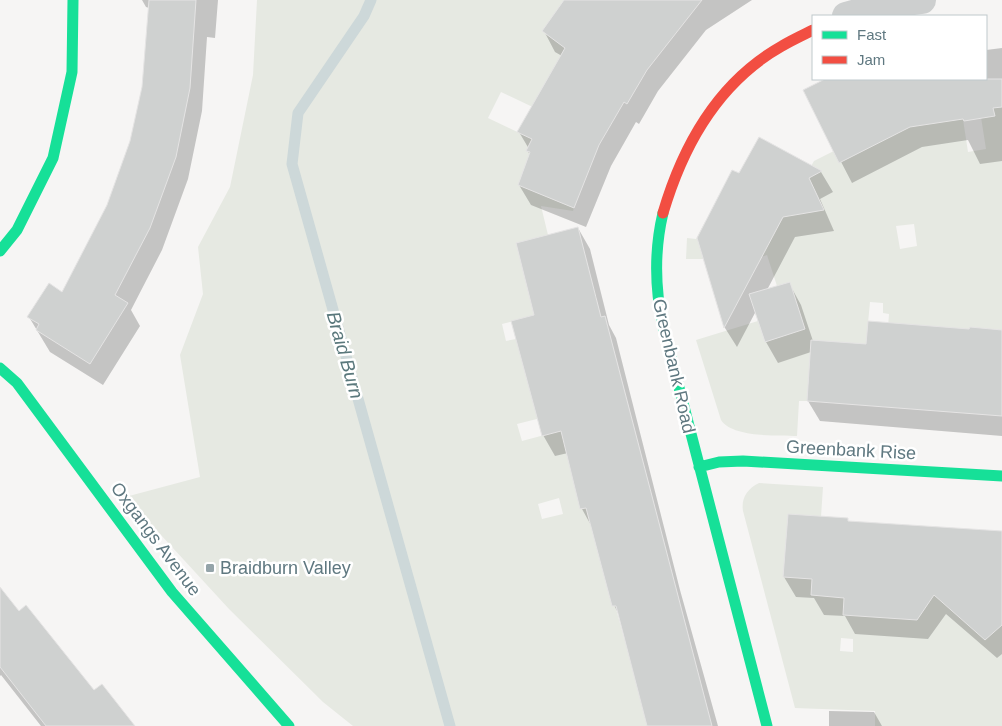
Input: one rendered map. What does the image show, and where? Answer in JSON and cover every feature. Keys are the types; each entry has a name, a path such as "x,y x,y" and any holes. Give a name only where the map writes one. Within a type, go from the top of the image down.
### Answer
{"street":[{"path":"0,251 18,230 53,158 72,72 73,0"},
{"path":"850,15 885,5 922,0"},
{"name":"Greenbank Road","path":"767,726 659,311 656,282 656,252 665,201 676,169 688,143 708,112 728,88 751,66 792,38 812,30"},
{"name":"Oxgangs Avenue","path":"0,368 17,382 172,592 289,726"},
{"name":"Greenbank Rise","path":"699,467 719,462 743,461 1002,476"}],"shaded area":[{"path":"257,0 569,0 542,31 572,54 562,83 549,76 537,97 604,137 602,140 501,92 488,118 532,139 527,151 530,152 518,185 574,208 573,211 541,206 548,235 516,243 530,298 592,282 597,299 502,324 506,341 516,339 624,397 517,424 522,441 567,429 624,638 685,622 679,726 353,726 323,702 229,609 138,510 140,509 129,496 200,477 180,355 203,294 198,247 230,187 253,75","holes":["559,498 563,514 542,519 538,504"]},
{"path":"900,80 906,80 912,126 962,113 968,152 986,149 975,80 982,80 988,117 995,116 993,108 1002,107 1002,330 970,328 963,413 892,323 885,407 882,407 889,314 883,313 883,303 870,302 866,344 811,340 807,401 799,401 797,436 745,433 727,426 721,420 696,340 758,321 765,342 787,335 796,302 790,282 777,286 767,255 737,265 732,250 703,259 686,259 687,238 696,239 705,222 747,232 754,219 776,230 790,205 805,213 815,212 820,202 800,185 814,161 905,115","holes":["914,224 917,246 900,249 896,226"]},
{"path":"759,483 823,487 821,517 788,514 783,577 812,579 811,595 844,598 881,617 917,620 927,605 933,526 939,527 1002,625 1002,726 875,726 875,711 795,708 743,511 744,498","holes":["841,638 853,639 853,652 840,651"]}],"building":[{"path":"149,0 196,0 190,88 176,157 150,228 115,295 128,303 90,364 36,330 39,324 27,317 49,283 62,292 107,205 130,141 142,87"},
{"path":"564,0 702,0 647,70 627,104 624,102 599,145 574,208 518,185 530,152 526,151 532,139 517,132 565,48 542,31"},
{"path":"1002,79 1002,107 993,108 995,116 910,127 839,163 803,90 823,80"},
{"path":"759,137 822,171 809,178 824,210 783,217 724,328 697,238 732,170 739,173"},
{"path":"578,227 601,317 605,316 712,726 647,726 616,606 612,606 586,508 580,509 561,431 542,436 511,321 534,315 516,243"},
{"path":"790,282 805,329 765,342 749,294"},
{"path":"868,321 1002,330 1002,416 807,401 811,340 866,344"},
{"path":"788,514 848,518 848,521 1002,531 1002,625 985,640 934,595 917,620 843,615 844,598 811,595 812,579 783,577"},
{"path":"0,587 19,611 26,605 94,690 102,684 135,726 46,726 0,667"}],"waterway":[{"name":"Braid Burn","path":"371,0 364,16 298,113 292,164 450,726"}],"traffic: fast":[{"path":"0,251 17,230 53,158 72,72 73,0"},
{"path":"663,213 657,256 658,298 663,326 767,726"},
{"path":"0,368 17,383 172,592 289,726"},
{"path":"699,467 719,462 743,461 1002,476"}],"traffic: jam":[{"path":"663,213 681,163 706,117 721,97 759,61 812,31"}],"place":[{"name":"Braidburn Valley","path":"210,568"}]}
